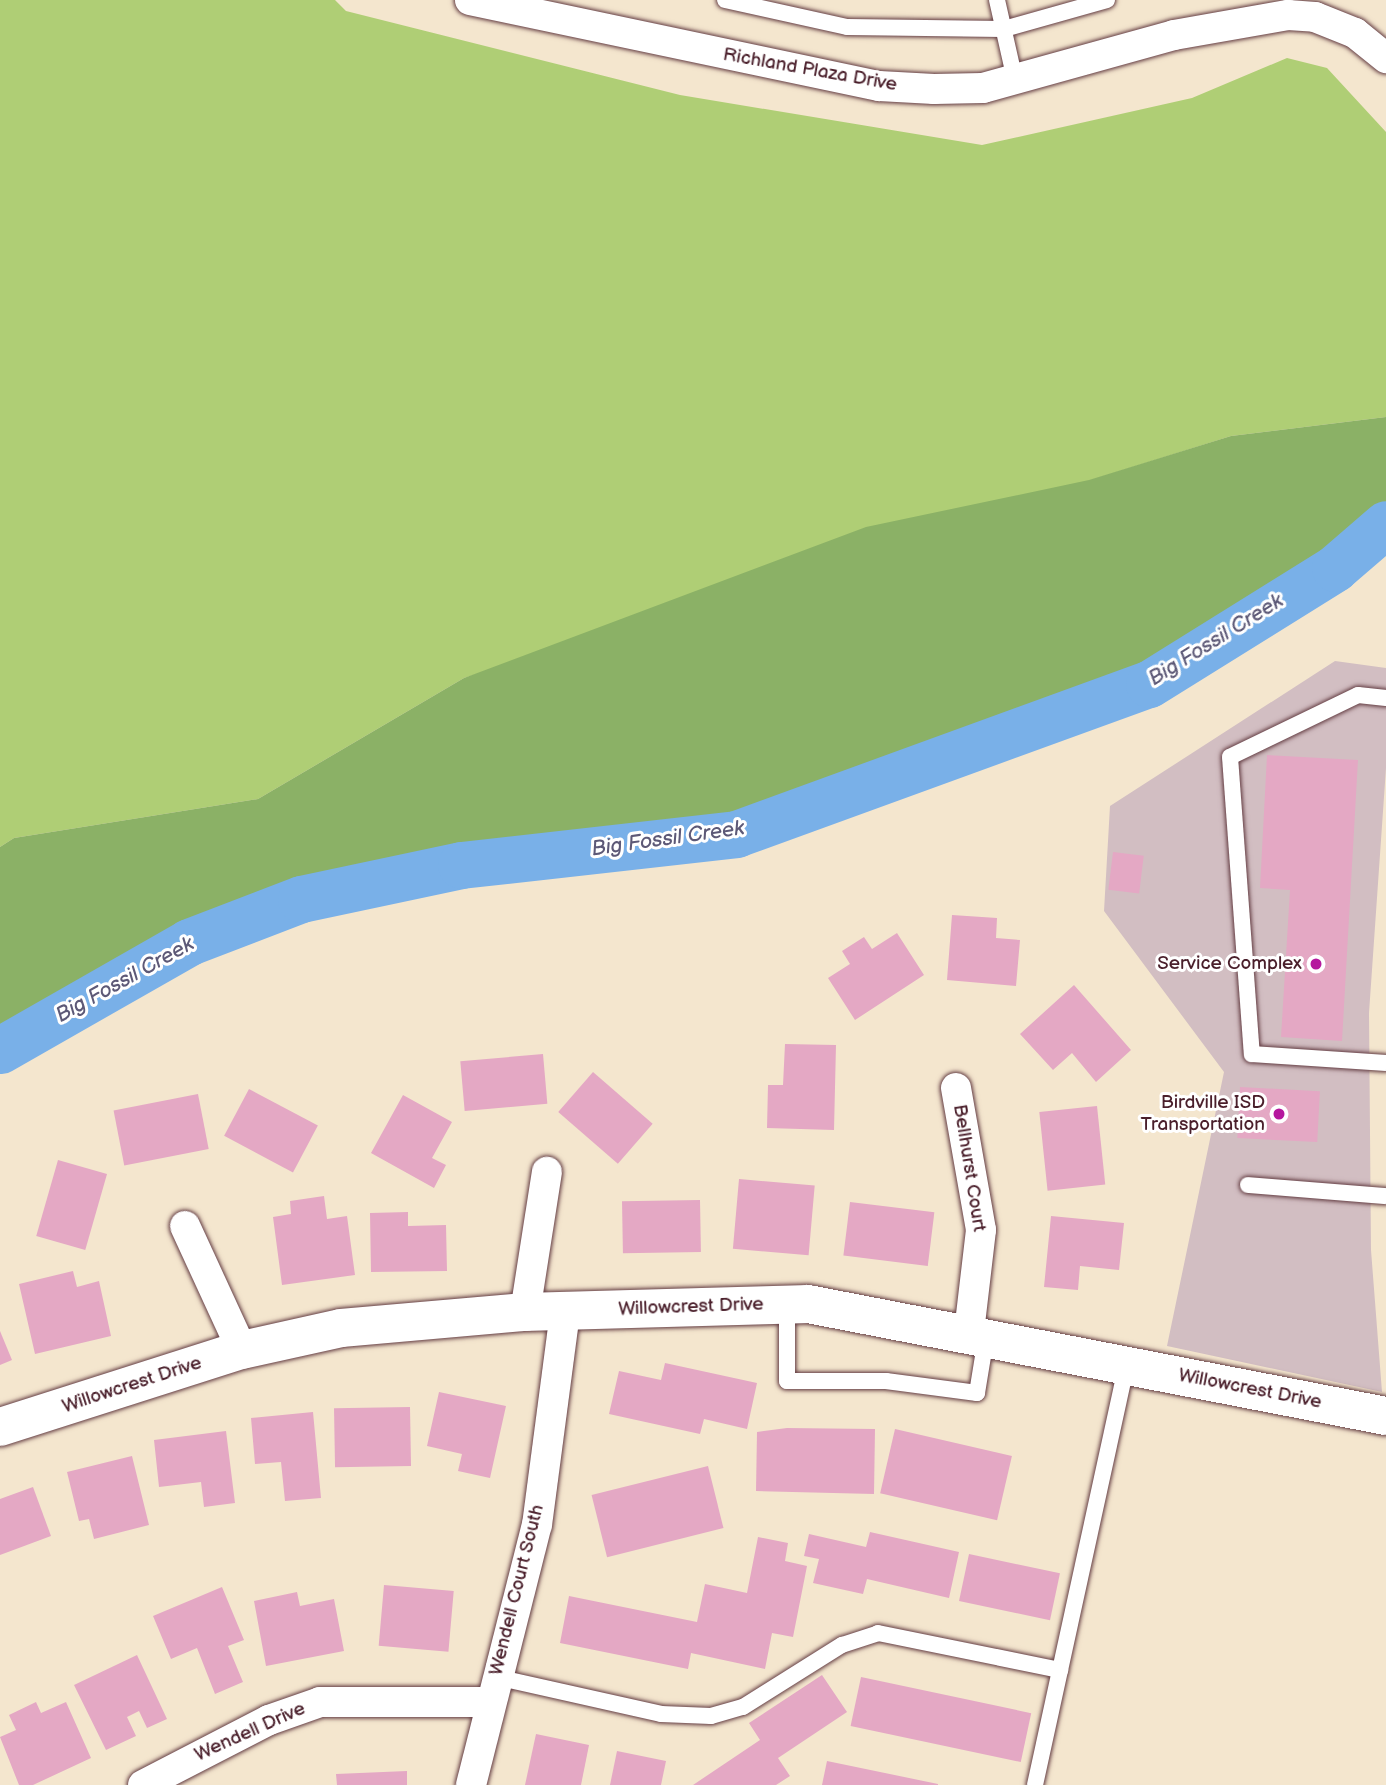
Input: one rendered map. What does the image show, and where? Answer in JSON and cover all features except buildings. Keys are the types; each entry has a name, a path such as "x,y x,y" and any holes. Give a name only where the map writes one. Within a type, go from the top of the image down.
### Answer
{"street":[{"name":"Richland Plaza Drive","path":"470,0 879,86 983,88 1229,23 1320,8 1386,58"},
{"name":"Bellhurst Court","path":"956,1088 981,1230 978,1334"},
{"path":"525,1312 547,1172"},
{"path":"186,1226 242,1350"},
{"name":"Willowcrest Drive","path":"0,1427 242,1350 341,1328 525,1312 787,1305 978,1334 1386,1416"},
{"name":"Wendell Court South","path":"471,1785 492,1690 537,1525 565,1311"},
{"name":"Wendell Drive","path":"143,1785 269,1720 320,1702 492,1690"}],"lane":[{"path":"725,0 847,27 1004,29 1107,0"},
{"path":"997,0 1015,80"},
{"path":"1386,698 1358,695 1230,757 1252,1054 1386,1063"},
{"path":"1248,1185 1386,1196"},
{"path":"787,1305 787,1381 886,1381 977,1393 978,1334"},
{"path":"1035,1785 1127,1364"},
{"path":"492,1690 660,1714 710,1716 743,1707 842,1645 878,1633 1060,1670"}],"shaded area":[{"path":"1335,661 1386,668 1386,768 1369,1013 1371,1250 1382,1392 1167,1346 1224,1072 1104,911 1110,806"}],"green space":[{"path":"0,0 335,0 346,11 680,95 982,145 1192,98 1287,58 1327,68 1386,132 1386,417 1231,436 464,678 258,799 14,838 0,847"},
{"path":"1386,417 1386,524 1149,684 736,834 461,865 301,899 189,942 0,1050 0,847 14,838 258,799 464,678 866,527 1089,480 1231,436"}],"waterway":[{"name":"Big Fossil Creek","path":"0,1050 189,942 301,899 461,865 736,834 1149,684 1335,568 1386,524"}],"place":[{"name":"Service Complex","path":"1316,964"},
{"name":"Birdville ISD Transportation","path":"1279,1114"}]}
